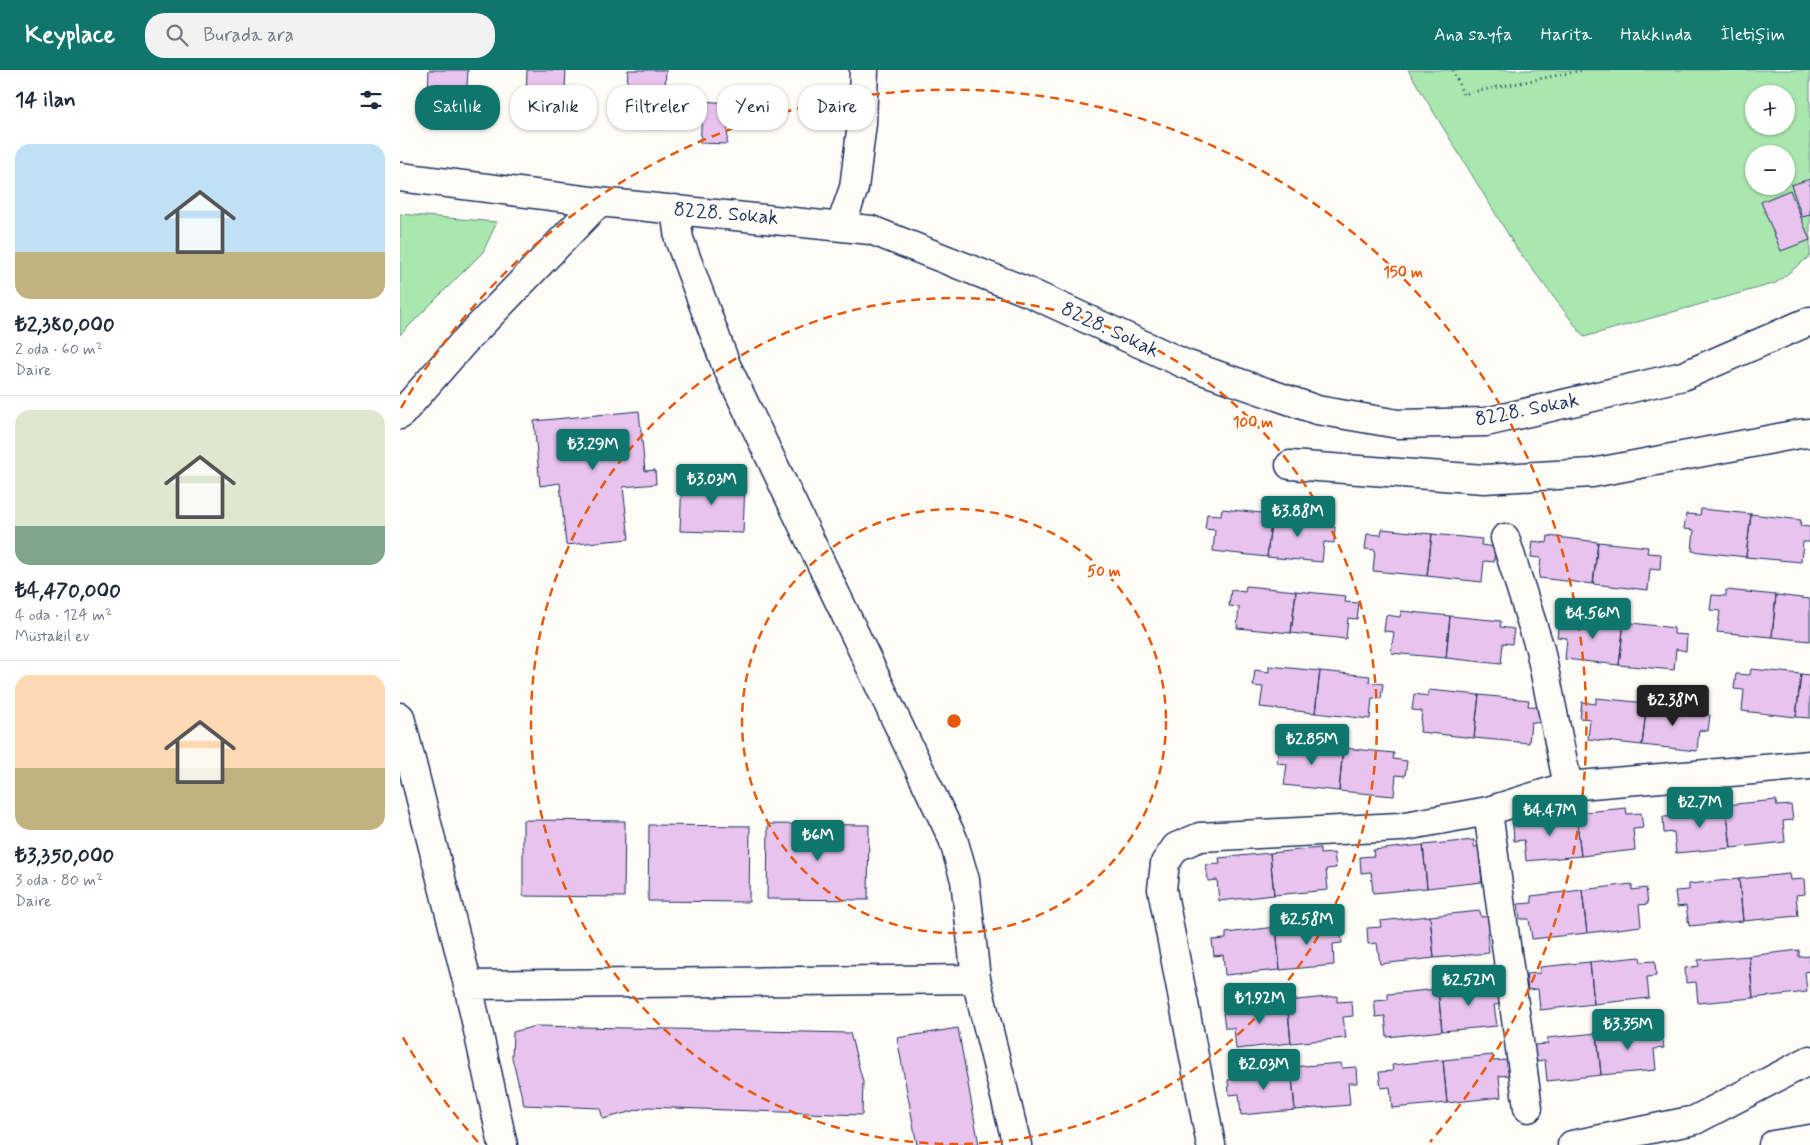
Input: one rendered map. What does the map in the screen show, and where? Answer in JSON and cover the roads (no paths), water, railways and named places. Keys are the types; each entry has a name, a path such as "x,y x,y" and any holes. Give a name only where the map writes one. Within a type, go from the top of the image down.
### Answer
{"street":[{"path":"841,225 854,188 862,123 864,70"},
{"name":"8228. Sokak","path":"400,178 599,202 841,225 871,230 1028,292 1186,364 1317,410 1398,424 1486,422 1683,376 1810,321"},
{"path":"400,415 463,343 599,202"},
{"path":"675,209 679,239 726,365 953,839 965,880 976,979 1017,1145"},
{"path":"1290,465 1484,479 1592,473 1810,433"},
{"path":"1505,538 1540,649 1568,786"},
{"path":"400,717 468,985 502,1145"},
{"path":"1211,1145 1162,889 1165,863 1176,847 1200,837 1400,827 1488,811 1568,786 1810,765"},
{"path":"1488,811 1528,1108"},
{"path":"468,985 976,979"},
{"path":"1572,1145 1636,1139 1695,1120 1810,1060"},
{"path":"1773,1145 1810,1139"}]}
